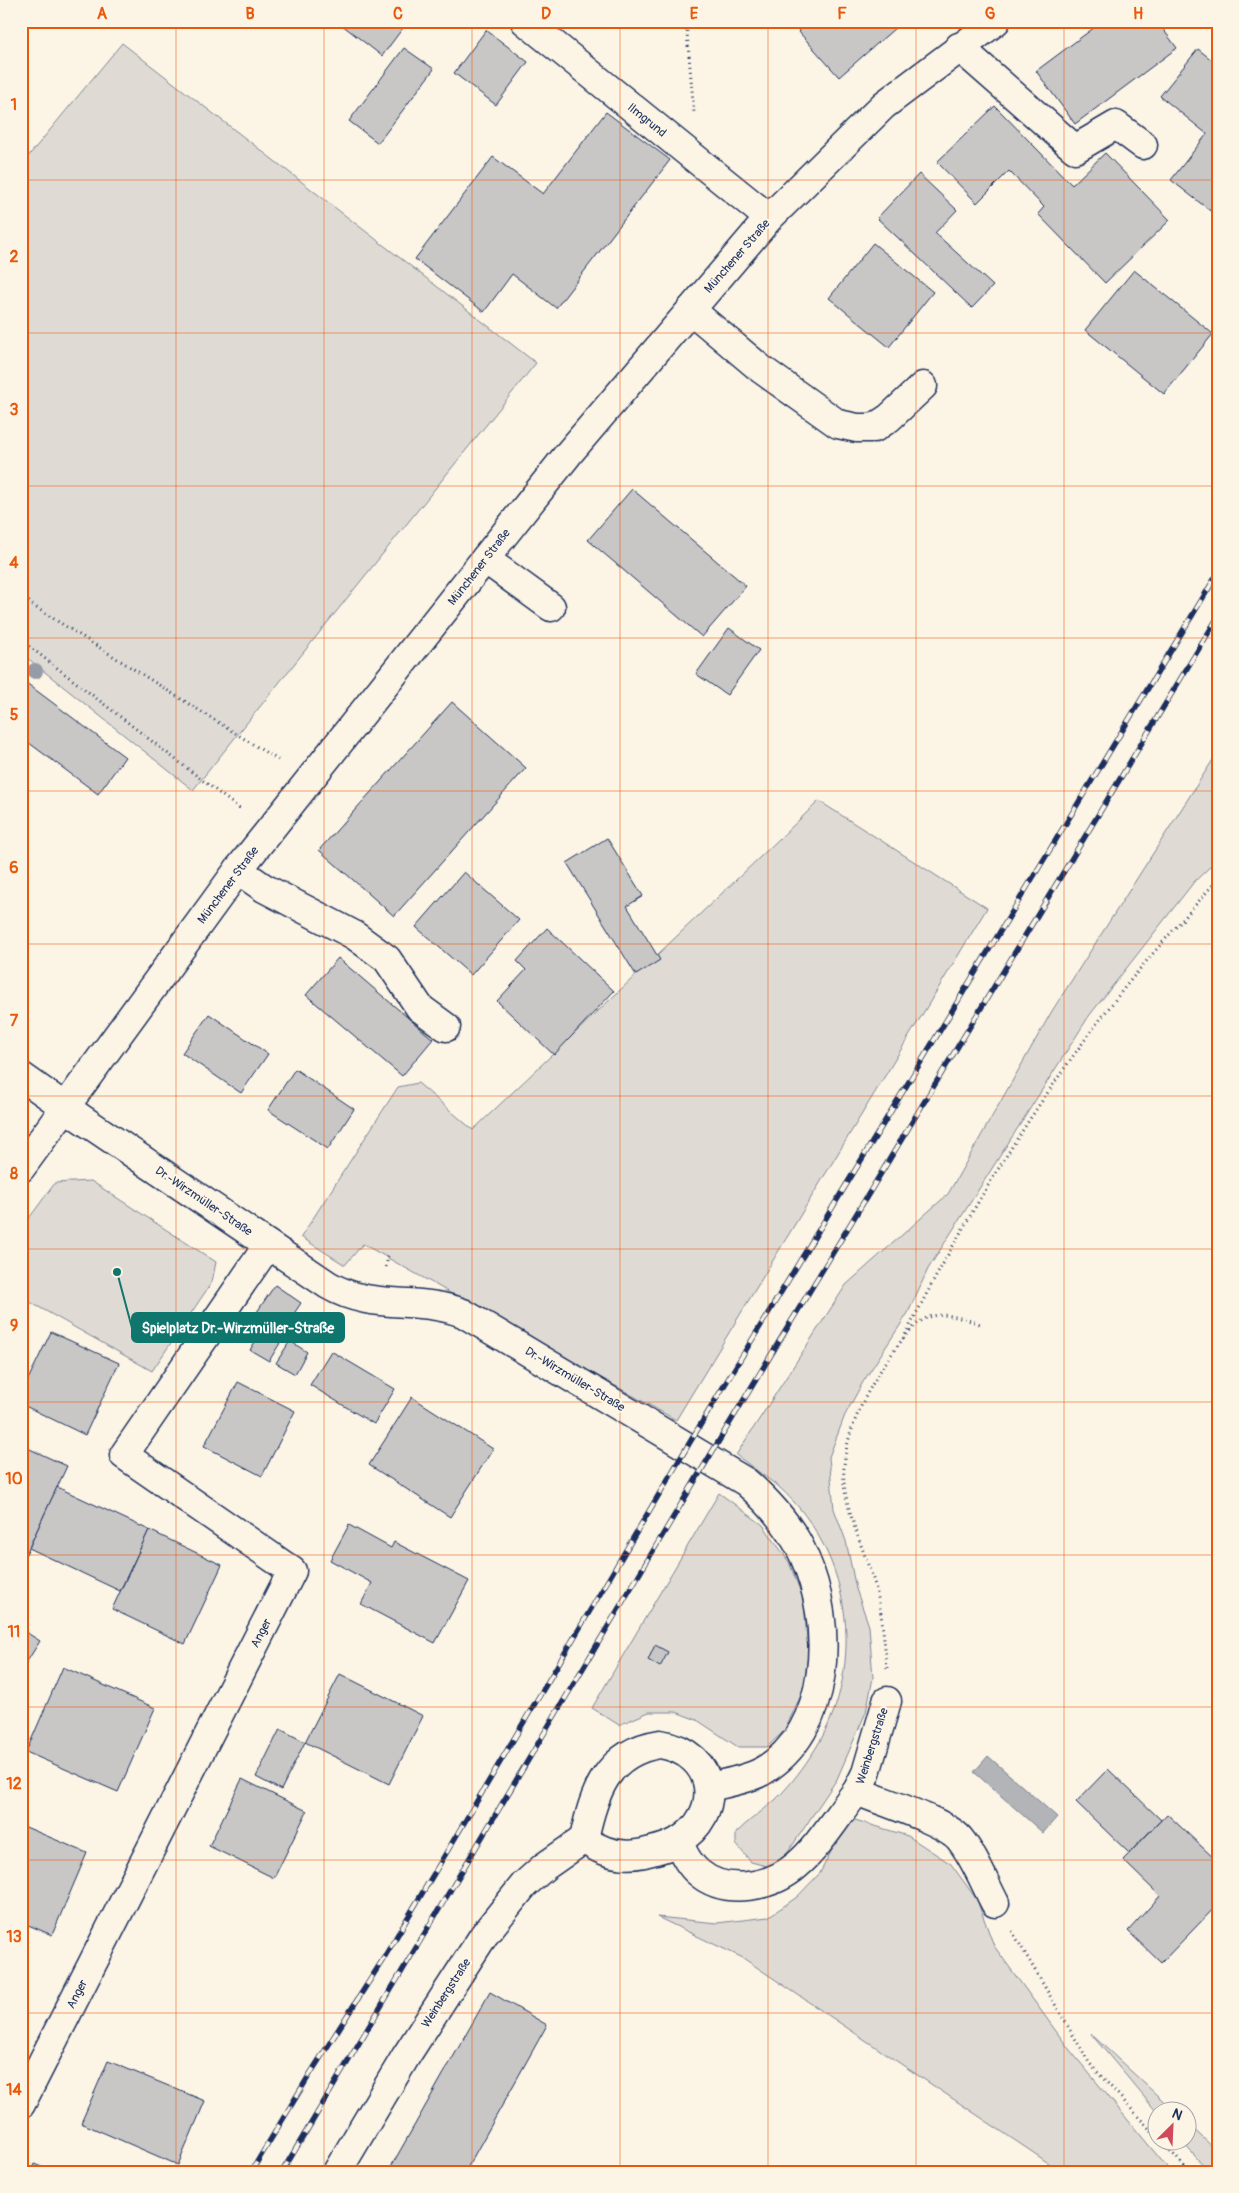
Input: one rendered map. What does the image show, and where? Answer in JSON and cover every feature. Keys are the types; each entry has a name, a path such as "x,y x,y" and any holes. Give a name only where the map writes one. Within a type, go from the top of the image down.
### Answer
{"street":[{"name":"Ilmgrund","path":"525,21 769,218"},
{"name":"Münchener Straße","path":"21,1168 238,870 569,453 769,218 884,105 996,21"},
{"path":"959,47 1075,149 1116,125 1143,144"},
{"path":"691,310 761,369 838,424 857,428 874,428 888,418 923,386"},
{"path":"485,559 551,607"},
{"path":"238,870 264,888 354,936 387,959 420,1008 446,1026"},
{"name":"Dr.-Wirzmüller-Straße","path":"21,1076 65,1108 346,1296 383,1303 429,1304 463,1312 746,1482 760,1494 790,1530 804,1556 821,1610 822,1654 816,1696 799,1734 780,1758 760,1772 710,1787"},
{"name":"Anger","path":"21,2104 292,1572 124,1456 268,1244"},
{"name":"Weinbergstraße","path":"857,1791 866,1773 887,1701"},
{"path":"666,1745 687,1754 705,1772 710,1787 700,1820 678,1842 638,1854 614,1855 596,1848 584,1839 594,1799 602,1782 625,1755 643,1746 666,1745"},
{"path":"678,1842 689,1863 700,1874 714,1882 742,1886 781,1878 814,1848 857,1791 943,1828 958,1838 975,1864 995,1902"},
{"name":"Weinbergstraße","path":"337,2172 410,2048 484,1935 524,1885 544,1866 584,1839"}],"path":[{"path":"686,21 698,161"},
{"path":"21,595 35,607 278,760"},
{"path":"21,640 242,810"},
{"path":"887,1701 888,1675 874,1583 861,1548 845,1490 844,1463 860,1410 874,1382 903,1339 937,1273 1029,1118 1115,999 1218,879"},
{"path":"387,1264 388,1256"},
{"path":"903,1339 923,1319 942,1313 980,1324"},
{"path":"995,1902 1090,2064 1146,2125"},
{"path":"1169,2150 1190,2172"}],"shaded area":[{"path":"122,43 536,363 193,790 21,653 21,165"},
{"path":"1218,752 1218,859 1194,882 1089,1016 928,1269 908,1313 863,1382 845,1415 829,1457 834,1509 846,1541 856,1589 869,1626 873,1678 866,1712 837,1779 782,1861 766,1866 751,1862 736,1844 736,1833 774,1801 788,1786 810,1757 828,1724 840,1689 846,1653 845,1616 838,1580 824,1546 805,1515 779,1487 736,1455 846,1285 948,1194 1052,1011"},
{"path":"819,801 987,908 676,1420 363,1244 345,1265 301,1237 398,1087 418,1083 473,1130"},
{"path":"91,1181 216,1262 212,1282 152,1371 21,1297 21,1229 55,1183"},
{"path":"719,1493 763,1525 789,1562 804,1601 808,1653 804,1689 784,1731 767,1747 738,1747 697,1720 676,1712 649,1712 619,1725 592,1708"},
{"path":"988,1756 1057,1817 1043,1833 974,1772"},
{"path":"855,1820 908,1836 951,1864 977,1900 994,1946 1069,2049 1146,2142 1146,2150 1153,2150 1171,2172 1062,2172 743,1958 657,1917 717,1923 768,1917 797,1897 820,1873 840,1834"},
{"path":"1091,2034 1162,2100 1147,2100"},
{"path":"1196,2131 1218,2152 1218,2172 1210,2172 1189,2150 1196,2150"}],"building":[{"path":"337,21 408,21 382,56"},
{"path":"809,21 903,21 839,77 798,31"},
{"path":"1103,21 1157,21 1177,48 1075,124 1036,71"},
{"path":"486,30 528,62 496,105 454,73"},
{"path":"404,48 434,69 378,143 349,121"},
{"path":"1198,49 1218,65 1218,217 1171,180 1207,134 1160,96"},
{"path":"995,106 1072,185 1105,153 1170,220 1105,283 1038,214 1044,207 1009,171 977,203 937,162"},
{"path":"606,112 670,160 556,308 512,274 484,312 415,259 493,157 543,194"},
{"path":"919,174 957,210 935,233 993,286 972,308 877,218"},
{"path":"873,243 933,292 889,347 829,298"},
{"path":"1134,270 1213,334 1164,394 1085,330"},
{"path":"632,489 746,586 702,637 588,540"},
{"path":"729,628 759,650 727,695 696,674"},
{"path":"21,679 125,757 98,794 21,737"},
{"path":"452,702 526,768 394,916 319,850"},
{"path":"607,838 643,896 627,906 660,960 636,975 567,863"},
{"path":"21,848 26,851 21,859"},
{"path":"464,872 519,920 471,975 416,927"},
{"path":"547,928 614,991 554,1055 497,1001 526,970 517,961"},
{"path":"338,958 433,1039 402,1076 306,995"},
{"path":"209,1014 268,1054 241,1093 182,1053"},
{"path":"295,1069 354,1109 328,1149 268,1110"},
{"path":"275,1285 301,1303 276,1341 249,1324"},
{"path":"51,1332 119,1363 85,1435 21,1404 21,1394"},
{"path":"261,1332 280,1343 269,1361 250,1350"},
{"path":"290,1341 307,1352 295,1374 276,1363"},
{"path":"331,1351 395,1389 374,1424 310,1385"},
{"path":"238,1382 295,1411 262,1476 204,1446"},
{"path":"412,1397 493,1449 450,1517 369,1465"},
{"path":"21,1445 67,1466 26,1554 21,1552"},
{"path":"57,1487 149,1530 120,1591 29,1548"},
{"path":"349,1525 391,1548 394,1542 469,1581 435,1643 361,1604 372,1583 330,1560"},
{"path":"149,1530 222,1565 185,1644 112,1609"},
{"path":"21,1629 40,1641 21,1671"},
{"path":"655,1645 668,1652 660,1667 648,1660"},
{"path":"63,1667 155,1708 118,1792 26,1752"},
{"path":"340,1674 423,1716 389,1784 305,1742"},
{"path":"280,1729 305,1742 281,1790 256,1777"},
{"path":"1108,1769 1161,1820 1129,1853 1076,1802"},
{"path":"242,1779 307,1811 274,1878 209,1846"},
{"path":"1167,1814 1218,1862 1218,1904 1161,1963 1128,1931 1160,1896 1123,1860"},
{"path":"21,1825 87,1853 52,1935 21,1922"},
{"path":"490,1992 547,2025 465,2172 388,2172"},
{"path":"108,2061 205,2101 178,2165 81,2123"},
{"path":"34,2164 54,2172 31,2172"}],"railway":[{"path":"251,2172 310,2074 382,1961 696,1432 1218,573"},
{"path":"282,2172 717,1444 1218,617"}],"place":[{"name":"Spielplatz Dr.-Wirzmüller-Straße","path":"117,1272"}]}
